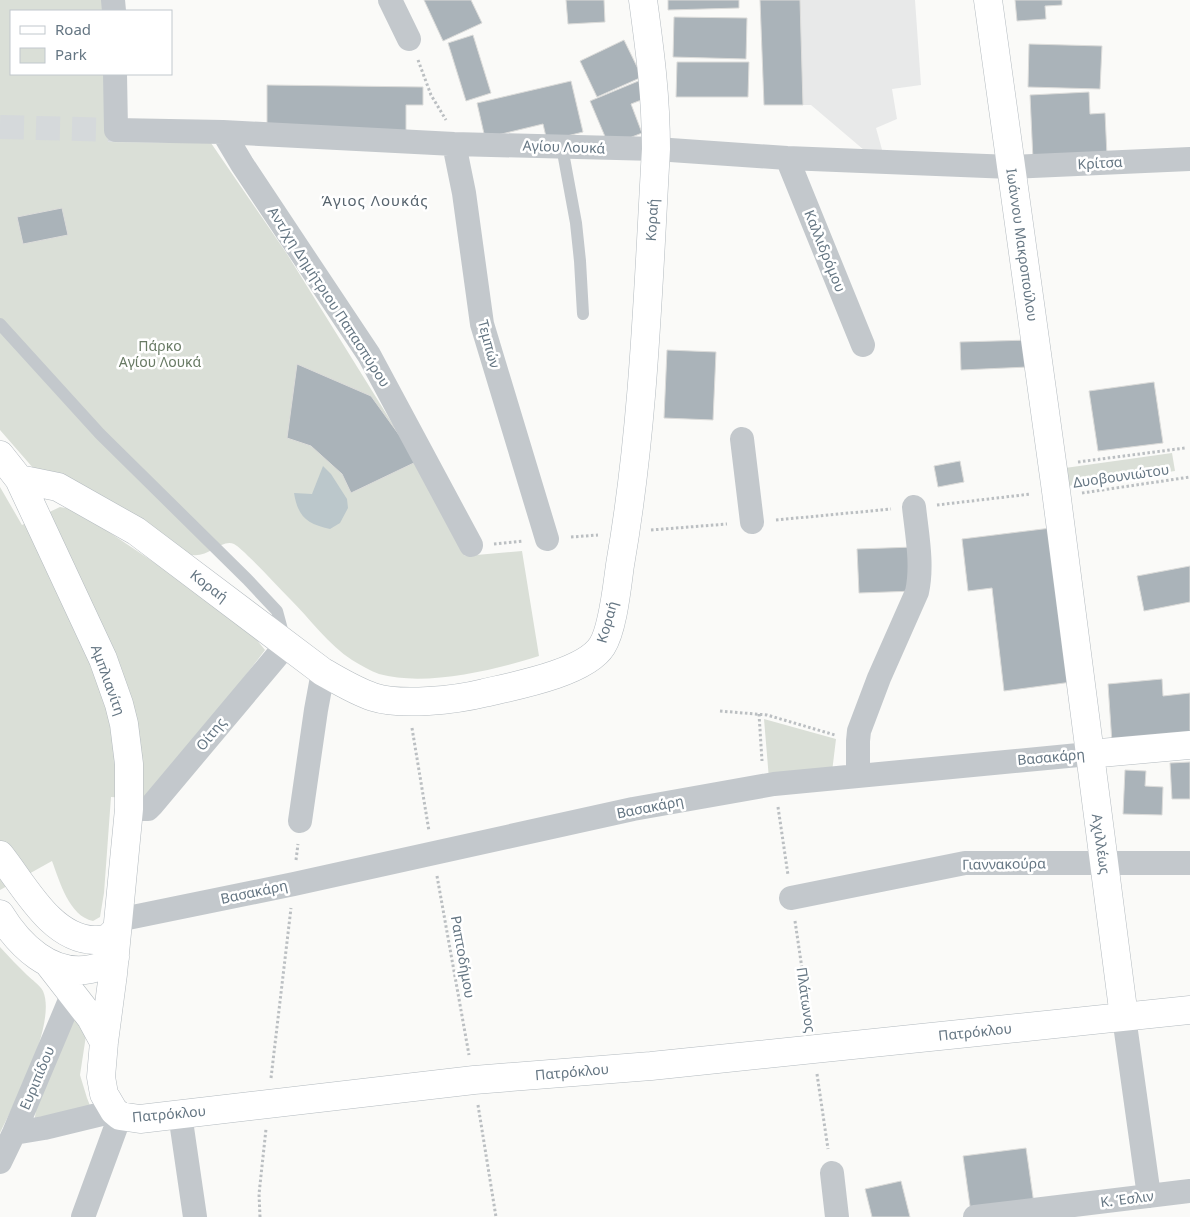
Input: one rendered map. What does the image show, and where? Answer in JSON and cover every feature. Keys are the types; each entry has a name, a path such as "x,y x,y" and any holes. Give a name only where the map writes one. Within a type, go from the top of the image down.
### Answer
{"street":[{"path":"390,0 410,39"},
{"name":"Κοραή","path":"19,478 58,487 136,531 323,672 351,688 375,698 430,700 476,695 561,673 585,661 598,651 604,642 613,605 633,482 641,397 656,149 655,90 643,0"},
{"name":"Ιωάννου Μακροπούλου","path":"988,0 1055,484"},
{"name":"Αγίου Λουκά","path":"115,75 116,130 223,132 454,144 656,149 787,158 1011,167"},
{"name":"Αντ/χη Δημήτριου Παπασπύρου","path":"223,132 242,164 350,325 377,369 471,545"},
{"name":"Τεμπών","path":"454,144 464,193 482,324 547,540"},
{"name":"Καλλιδρόμου","path":"787,158 864,345"},
{"name":"Κρίτσα","path":"1011,167 1190,159"},
{"path":"742,439 752,522"},
{"name":"Αμπλιανίτη","path":"0,455 19,478 103,659 124,724 127,744 129,810 115,957"},
{"name":"Αχιλλέως","path":"1055,484 1148,1196"},
{"path":"858,775 859,731 879,678 917,592 919,557 914,507"},
{"name":"Οίτης","path":"129,810 148,809 152,805 286,644"},
{"path":"300,821 323,672"},
{"name":"Βασακάρη","path":"117,924 633,809 769,785 858,775 1190,745"},
{"path":"0,855 41,909 57,926 67,933 89,940 102,940 109,937 117,924"},
{"name":"Γιαννακούρα","path":"791,898 965,863 1190,863"},
{"path":"0,914 22,942 38,957 49,964 73,993 91,1018 104,1042"},
{"path":"49,964 80,970 105,965 115,957"},
{"name":"Πατρόκλου","path":"115,957 101,1082 106,1099 117,1114 140,1119 474,1080 651,1066 1190,1010"},
{"name":"Ευριπίδου","path":"0,1162 73,993"},
{"path":"14,1133 117,1114 83,1217"},
{"path":"180,1114 195,1217"},
{"path":"832,1173 837,1217"},
{"name":"K. Έσλιν","path":"975,1217 1190,1191"}],"lane":[{"path":"562,147 576,223 583,314"},
{"path":"0,324 100,434 277,611 286,644"}],"path":[{"path":"410,39 431,95 447,122 454,144"},
{"name":"Δυοβουνιώτου","path":"1055,484 1185,448"},
{"name":"Δυοβουνιώτου","path":"1055,484 1190,477"},
{"name":"Ραπτοδήμου","path":"408,700 496,1217"},
{"path":"720,711 759,714 858,741"},
{"name":"Πλάτωνος","path":"759,714 769,785 791,898 832,1173"},
{"path":"260,1217 259,1194 268,1103 300,821"}],"shaded area":[{"path":"760,0 915,0 921,85 892,89 897,119 876,128 886,164 864,150 811,105 764,105"},
{"path":"323,466 331,474 347,499 348,508 340,523 330,529 315,525 301,514 294,493 312,494"}],"green space":[{"name":"Πάρκο Αγίου Λουκά","path":"0,0 105,0 105,10 10,10 10,75 106,75 108,142 211,143 287,254 402,439 465,556 522,551 539,656 502,667 438,678 397,678 376,673 352,660 335,647 259,567 234,544 224,544 201,555 188,554 34,469 0,430"},
{"path":"1172,453 1175,471 1068,486 1065,468"},
{"path":"0,487 22,525 60,507 76,510 247,628 265,650 151,799 111,797 104,893 100,917 93,921 85,918 78,912 66,897 52,861 0,890"},
{"path":"764,719 836,739 832,772 769,779"},
{"path":"0,947 38,984 43,991 46,1005 40,1042 24,1083 0,1133"},
{"path":"76,1009 87,1029 80,1075 91,1108 34,1124 37,1102"}],"building":[{"path":"424,0 471,0 482,23 443,41"},
{"path":"566,0 604,0 605,22 568,24"},
{"path":"668,0 739,0 739,8 668,10"},
{"path":"760,0 800,0 803,105 764,105"},
{"path":"1015,0 1062,0 1062,5 1045,6 1046,19 1017,21"},
{"path":"674,17 747,18 746,59 673,57"},
{"path":"473,35 491,93 466,101 448,43"},
{"path":"624,40 642,77 597,97 580,61"},
{"path":"1029,44 1102,46 1100,89 1028,87"},
{"path":"677,62 749,62 748,97 676,97"},
{"path":"648,77 654,95 631,104 642,133 609,146 590,101"},
{"path":"571,81 583,132 547,141 543,124 485,138 477,103"},
{"path":"267,85 423,87 423,105 406,105 406,133 267,131"},
{"path":"1089,92 1090,114 1105,113 1107,156 1033,160 1030,95"},
{"path":"62,208 68,235 23,244 17,217"},
{"path":"1030,340 1028,367 961,370 960,342"},
{"path":"667,350 716,352 713,420 664,418"},
{"path":"297,364 371,396 418,461 351,493 342,474 311,446 287,438"},
{"path":"1154,382 1163,443 1098,451 1089,391"},
{"path":"960,461 964,482 938,487 934,466"},
{"path":"1051,528 1072,682 1004,691 992,588 968,591 962,539"},
{"path":"914,547 915,591 859,593 857,549"},
{"path":"1190,566 1190,602 1144,611 1137,576"},
{"path":"1162,679 1163,696 1190,693 1190,737 1112,743 1108,684"},
{"path":"1190,762 1190,799 1172,799 1170,763"},
{"path":"1125,770 1146,771 1145,786 1163,787 1162,815 1123,814"},
{"path":"1026,1148 1034,1204 971,1213 963,1156"},
{"path":"901,1181 910,1217 872,1217 865,1189"}],"tunnel":[{"path":"0,127 116,130"}],"district":[{"name":"Άγιος Λουκάς","path":"375,201"}]}
